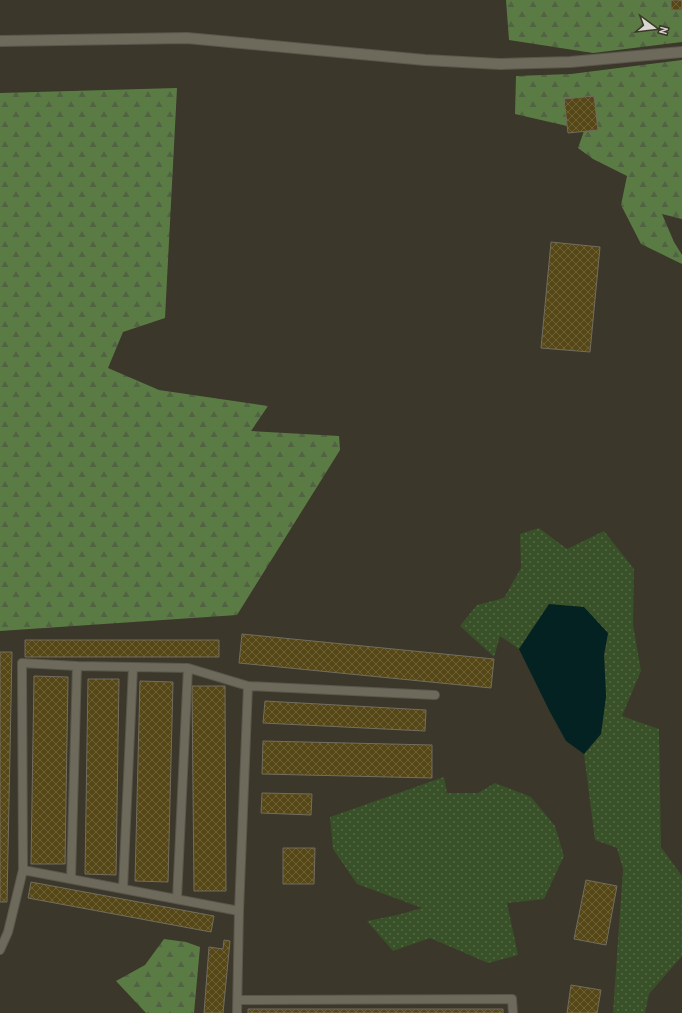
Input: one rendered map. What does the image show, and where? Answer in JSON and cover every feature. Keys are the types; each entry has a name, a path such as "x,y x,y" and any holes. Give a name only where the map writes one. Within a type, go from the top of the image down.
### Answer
{"street":[{"path":"0,41 187,38 425,60 500,64 570,62 682,52"}],"lane":[{"path":"0,950 8,932 23,870 22,663 77,666 188,668 248,686 436,695"},
{"path":"71,879 77,666"},
{"path":"123,889 133,667"},
{"path":"177,899 188,668"},
{"path":"237,1013 239,911 248,686"},
{"path":"23,870 239,911"},
{"path":"238,1000 512,999 513,1013"}],"green space":[{"path":"506,0 682,0 682,42 593,53 509,40"},
{"path":"682,60 682,219 662,214 674,242 682,255 682,264 641,244 621,205 627,176 593,159 578,148 584,131 598,130 594,96 564,99 567,126 515,114 516,76 571,74"},
{"path":"177,88 165,318 123,332 108,368 159,390 268,406 251,431 339,436 340,450 237,615 0,631 0,93"},
{"path":"539,528 567,549 604,531 634,569 633,625 641,671 622,716 659,729 661,847 682,876 682,956 649,994 645,1013 613,1013 623,869 617,848 595,840 584,754 601,734 606,696 604,655 608,633 535,625 519,649 500,636 494,657 460,626 477,605 504,598 521,568 520,534"},
{"path":"444,777 447,793 478,793 495,783 531,797 555,826 564,856 544,899 507,903 518,955 488,963 430,938 393,951 367,921 422,908 357,884 333,849 330,817"},
{"path":"164,939 186,942 200,947 194,1013 146,1013 116,981 145,965"}],"water":[{"path":"549,604 584,607 608,633 604,655 606,696 601,734 584,754 566,741 519,649"}],"building":[{"path":"671,0 682,0 682,10 671,10"},
{"path":"594,96 598,130 568,133 564,99"},
{"path":"551,242 600,247 590,352 541,348"},
{"path":"242,634 494,659 491,688 239,663"},
{"path":"25,640 219,640 219,657 25,657"},
{"path":"0,652 12,652 7,902 0,902"},
{"path":"34,676 68,677 65,864 31,864"},
{"path":"88,679 119,679 116,875 85,874"},
{"path":"140,681 173,682 168,882 135,881"},
{"path":"192,686 225,686 226,891 194,891"},
{"path":"265,701 426,710 425,731 263,723"},
{"path":"263,741 432,745 432,778 262,774"},
{"path":"262,793 312,794 311,815 261,813"},
{"path":"283,848 315,848 314,884 283,884"},
{"path":"586,880 617,886 606,945 574,939"},
{"path":"31,882 214,916 211,932 28,898"},
{"path":"224,940 230,941 223,1013 204,1013 209,947 223,949"},
{"path":"571,985 601,990 597,1013 567,1013"},
{"path":"248,1009 503,1009 503,1013 248,1013"}]}
